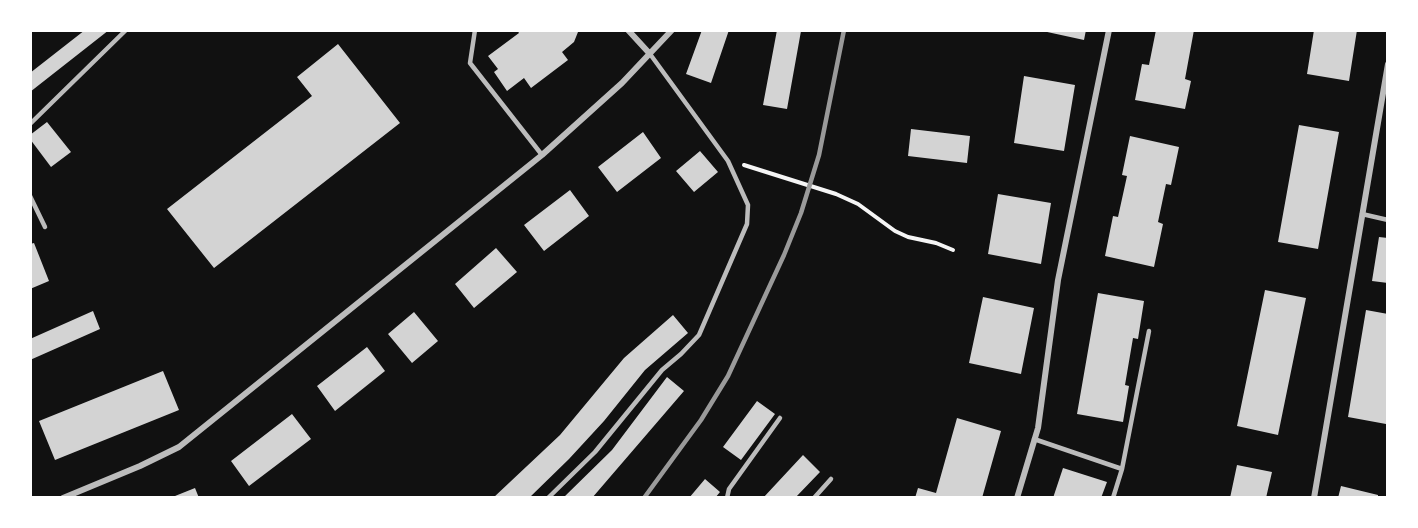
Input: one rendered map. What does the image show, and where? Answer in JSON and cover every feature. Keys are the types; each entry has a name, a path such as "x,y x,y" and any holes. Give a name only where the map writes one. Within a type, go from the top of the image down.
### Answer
{"street":[{"path":"628,30 650,54"},
{"path":"63,498 179,447 542,155 622,83 672,30"},
{"path":"1017,498 1038,428 1058,280 1109,30"},
{"path":"1314,498 1388,64"}],"lane":[{"path":"30,124 126,30"},
{"path":"475,30 470,63 542,155"},
{"path":"548,498 595,452 662,370 699,335 747,224 748,205 728,161 650,54"},
{"path":"30,196 45,227"},
{"path":"1362,214 1388,220"},
{"path":"1113,498 1122,469 1149,331"},
{"path":"727,498 729,489 780,418"},
{"path":"1034,439 1122,469"},
{"path":"814,498 831,479"}],"path":[{"path":"750,167 836,194 858,204 895,231 953,250"}],"building":[{"path":"85,30 109,30 30,92 30,73"},
{"path":"517,30 577,30 578,32 574,42 562,52 568,60 531,88 524,78 507,91 494,72 498,69 488,56 519,33"},
{"path":"702,30 729,30 711,83 686,74"},
{"path":"777,30 801,31 787,109 763,105"},
{"path":"1038,30 1086,30 1084,40"},
{"path":"1156,30 1194,30 1185,79 1191,81 1185,109 1135,100 1142,64 1149,65"},
{"path":"1314,30 1357,30 1349,81 1307,74"},
{"path":"338,44 400,123 214,268 167,209 312,96 297,77"},
{"path":"1024,76 1075,85 1064,151 1014,143"},
{"path":"47,122 71,152 51,167 30,139 30,135"},
{"path":"1299,125 1339,132 1318,249 1278,242"},
{"path":"911,129 970,136 967,163 908,156"},
{"path":"643,132 661,158 617,192 598,167"},
{"path":"1130,136 1179,147 1171,185 1166,184 1158,222 1163,224 1154,267 1105,256 1113,216 1118,217 1127,176 1122,175"},
{"path":"700,151 718,172 694,192 676,171"},
{"path":"570,190 589,216 544,251 524,225"},
{"path":"998,194 1051,203 1041,264 988,254"},
{"path":"1379,237 1388,238 1388,283 1372,281"},
{"path":"34,243 49,281 30,289 30,244"},
{"path":"496,248 517,272 474,308 455,284"},
{"path":"1265,290 1306,298 1278,435 1237,426"},
{"path":"1098,293 1144,301 1138,339 1133,338 1125,385 1129,386 1123,422 1077,414"},
{"path":"983,297 1034,308 1021,374 969,363"},
{"path":"1366,310 1388,314 1386,424 1348,417"},
{"path":"93,311 100,329 30,360 30,339"},
{"path":"414,312 438,341 412,363 388,334"},
{"path":"673,315 688,333 645,370 604,421 569,459 529,498 493,498 560,435 624,358"},
{"path":"367,347 385,371 335,411 317,386"},
{"path":"163,371 179,410 55,460 39,421"},
{"path":"667,377 684,391 592,498 563,498 612,450"},
{"path":"757,401 775,414 741,460 723,447"},
{"path":"292,414 311,439 249,486 231,461"},
{"path":"957,418 1001,431 982,498 915,498 918,488 936,493"},
{"path":"803,455 820,472 795,498 763,498"},
{"path":"1237,465 1272,472 1266,498 1230,498"},
{"path":"1063,468 1107,482 1101,498 1053,498"},
{"path":"705,479 720,492 715,498 689,498"},
{"path":"1341,486 1378,495 1378,498 1338,498"},
{"path":"195,488 199,498 170,498"}],"railway":[{"path":"644,498 701,420 728,376 784,255 801,213 819,155 844,30"}]}
